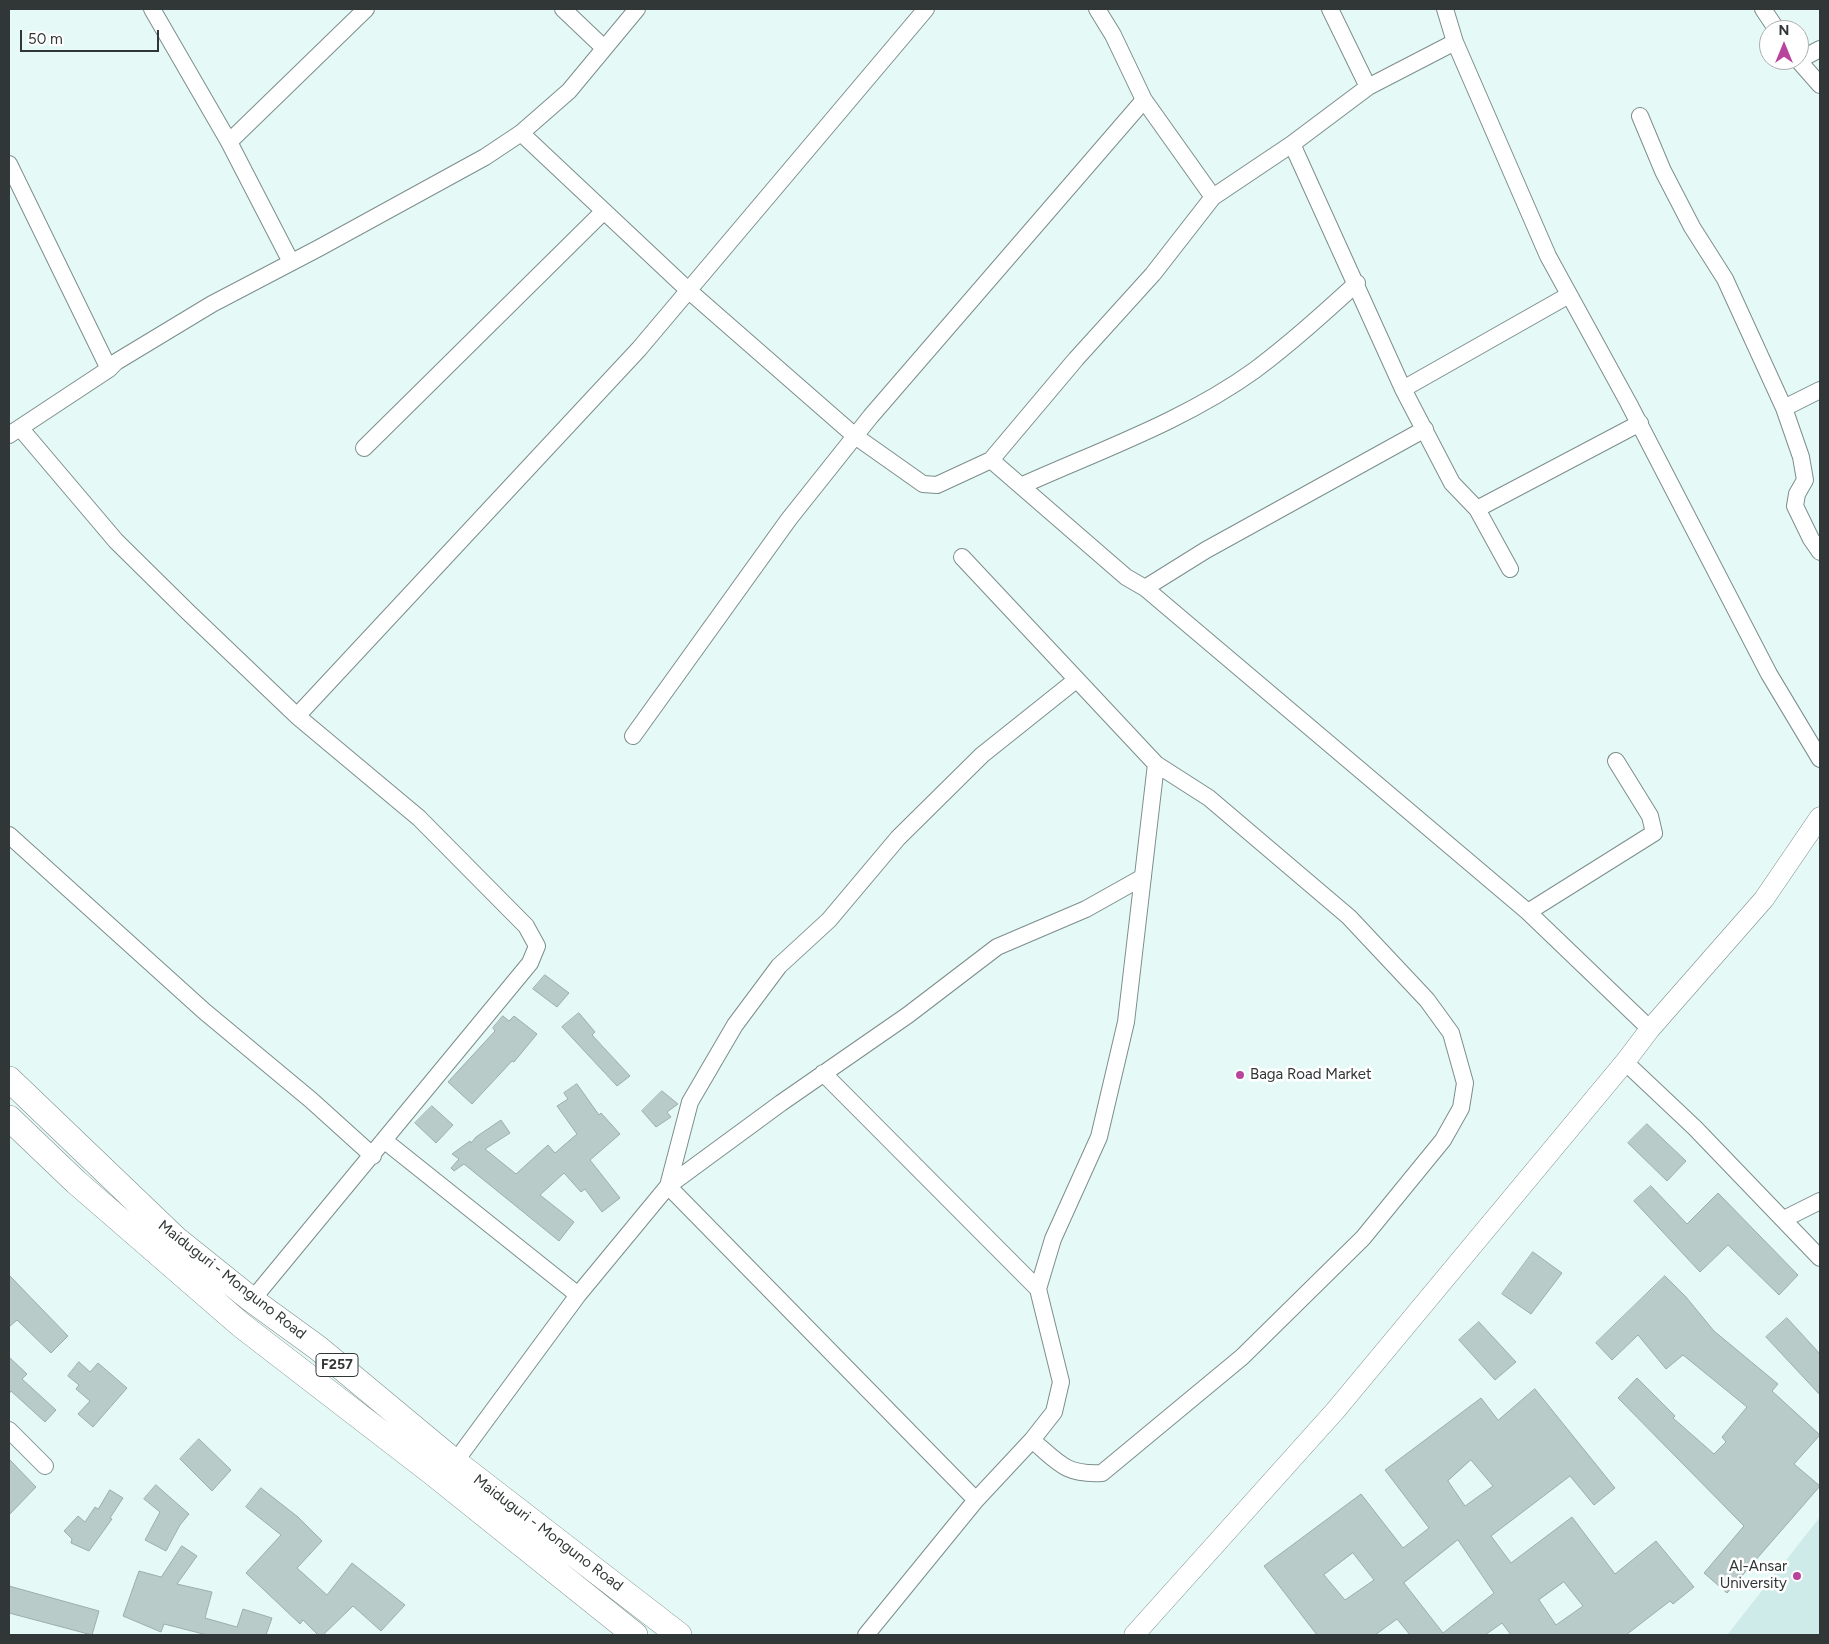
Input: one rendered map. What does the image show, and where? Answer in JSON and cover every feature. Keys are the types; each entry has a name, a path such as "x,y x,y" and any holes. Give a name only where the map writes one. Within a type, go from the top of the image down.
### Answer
{"main road":[{"name":"Maiduguri - Monguno Road","path":"9,1079 176,1239 252,1300 318,1348 456,1462 679,1635"},
{"name":"Maiduguri - Monguno Road","path":"9,1118 76,1182 241,1325 434,1473 635,1635"}],"street":[{"path":"152,9 229,142 291,262"},
{"path":"229,142 366,9"},
{"path":"562,9 604,48"},
{"path":"252,1300 373,1156 530,963 537,946 526,926 419,818 297,716 116,541 15,432 109,369 116,362 212,304 485,157 521,133 569,91 637,9"},
{"path":"297,716 639,349 926,9"},
{"path":"1097,9 1113,35 1144,100 1213,197"},
{"path":"1330,9 1368,88"},
{"path":"1445,9 1455,42 1548,256 1640,423 1769,674 1820,759"},
{"path":"1763,9 1770,20"},
{"path":"521,133 688,290 855,436 923,484 937,485 991,460 1076,359 1153,274 1213,197 1292,144 1368,88 1455,42"},
{"path":"1807,70 1820,85"},
{"path":"633,736 789,519 855,436 1144,100"},
{"path":"1640,116 1663,171 1692,227 1725,278 1784,408 1801,457 1804,480 1797,494 1795,506 1811,540 1820,552"},
{"path":"1292,144 1357,283 1403,389 1452,483 1477,509 1510,569"},
{"path":"9,164 109,369"},
{"path":"364,448 604,211"},
{"path":"1023,485 1184,413 1261,365 1309,327 1357,283"},
{"path":"1403,389 1569,295"},
{"path":"1784,408 1820,390"},
{"path":"1477,509 1640,423"},
{"path":"1145,588 1206,550 1424,429"},
{"path":"991,460 1023,485 1126,577 1145,588 1528,912 1650,1029"},
{"path":"962,557 1156,764 1210,798 1349,917 1427,1000 1451,1033 1465,1083 1461,1108 1443,1140 1363,1238 1242,1357 1102,1473 1081,1474 1062,1466 1032,1440"},
{"path":"668,1186 690,1102 735,1025 778,966 829,920 898,838 982,755 1076,680"},
{"path":"1528,912 1654,833 1650,816 1616,761"},
{"path":"866,1635 976,1500 1032,1440 1054,1412 1061,1382 1038,1289 1053,1238 1099,1137 1126,1022 1156,764"},
{"path":"1134,1635 1335,1411 1625,1062 1650,1029 1764,899 1820,817"},
{"path":"9,835 204,1011 311,1100 373,1156"},
{"path":"456,1462 578,1295 668,1186 823,1073 908,1015 997,947 1086,909 1144,877"},
{"path":"1625,1062 1695,1128 1820,1258"},
{"path":"823,1073 1038,1289"},
{"path":"385,1141 578,1295"},
{"path":"668,1186 976,1500"},
{"path":"1784,1219 1820,1201"},
{"path":"9,1430 45,1466"}],"shaded area":[{"name":"Al-Ansar University","path":"1820,1517 1820,1635 1727,1635"}],"building":[{"path":"545,975 569,993 557,1007 533,989"},
{"path":"579,1013 595,1032 592,1035 630,1076 617,1086 562,1027"},
{"path":"503,1016 509,1021 514,1016 537,1034 514,1062 512,1061 472,1104 448,1082 495,1031 493,1028"},
{"path":"577,1084 599,1115 601,1113 620,1134 590,1160 620,1198 602,1212 585,1189 581,1192 564,1173 540,1195 574,1222 559,1241 464,1164 454,1171 451,1168 459,1159 452,1154 470,1141 471,1143 476,1137 501,1120 510,1133 485,1149 516,1174 548,1145 555,1153 577,1134 557,1106 568,1099 564,1093"},
{"path":"662,1091 678,1104 667,1112 671,1117 656,1127 642,1111"},
{"path":"432,1106 453,1125 436,1143 415,1123"},
{"path":"1647,1124 1686,1161 1667,1181 1628,1143"},
{"path":"1651,1186 1687,1224 1718,1193 1798,1275 1779,1295 1728,1245 1700,1272 1634,1201"},
{"path":"1533,1252 1562,1273 1531,1314 1502,1294"},
{"path":"9,1275 68,1336 51,1353 17,1320 9,1327"},
{"path":"1665,1276 1686,1297 1714,1331 1778,1384 1772,1391 1820,1435 1794,1464 1820,1486 1727,1593 1704,1573 1744,1526 1618,1398 1637,1378 1675,1416 1673,1418 1714,1454 1726,1442 1722,1437 1747,1407 1683,1355 1666,1369 1638,1335 1612,1360 1596,1343"},
{"path":"1787,1318 1820,1354 1820,1395 1766,1337"},
{"path":"1479,1322 1516,1362 1495,1380 1459,1340"},
{"path":"9,1357 27,1374 22,1379 56,1410 45,1422 11,1391 9,1394"},
{"path":"79,1362 90,1372 98,1363 127,1388 93,1427 78,1414 90,1401 76,1389 79,1385 68,1376"},
{"path":"1535,1389 1615,1488 1594,1505 1570,1476 1491,1536 1511,1563 1572,1517 1615,1574 1656,1541 1694,1587 1673,1604 1670,1601 1626,1635 1511,1635 1502,1623 1485,1635 1410,1635 1397,1619 1375,1635 1317,1635 1264,1566 1361,1494 1403,1548 1429,1528 1385,1470 1481,1398 1498,1420","holes":["1471,1460 1493,1486 1465,1506 1448,1481","1458,1540 1494,1593 1443,1633 1404,1583","1353,1553 1374,1580 1345,1600 1324,1575","1564,1582 1583,1606 1556,1625 1539,1600"]},
{"path":"199,1439 231,1470 212,1491 180,1459"},
{"path":"9,1459 36,1487 9,1515"},
{"path":"156,1485 189,1514 180,1525 166,1551 145,1540 160,1512 144,1499"},
{"path":"261,1488 298,1517 322,1541 297,1568 327,1595 352,1563 405,1605 381,1631 353,1606 323,1635 318,1635 303,1620 300,1624 246,1573 281,1535 246,1507"},
{"path":"110,1490 123,1498 110,1518 112,1519 89,1551 71,1543 72,1539 64,1531 78,1516 85,1522 95,1507 98,1509"},
{"path":"182,1546 197,1556 177,1584 212,1592 205,1618 237,1627 243,1609 272,1618 266,1635 207,1635 164,1624 161,1632 123,1616 139,1571 161,1577"},
{"path":"9,1586 99,1611 92,1635 9,1613"}],"place":[{"name":"Baga Road Market","path":"1240,1075"},
{"name":"Al-Ansar University","path":"1797,1576"}]}
